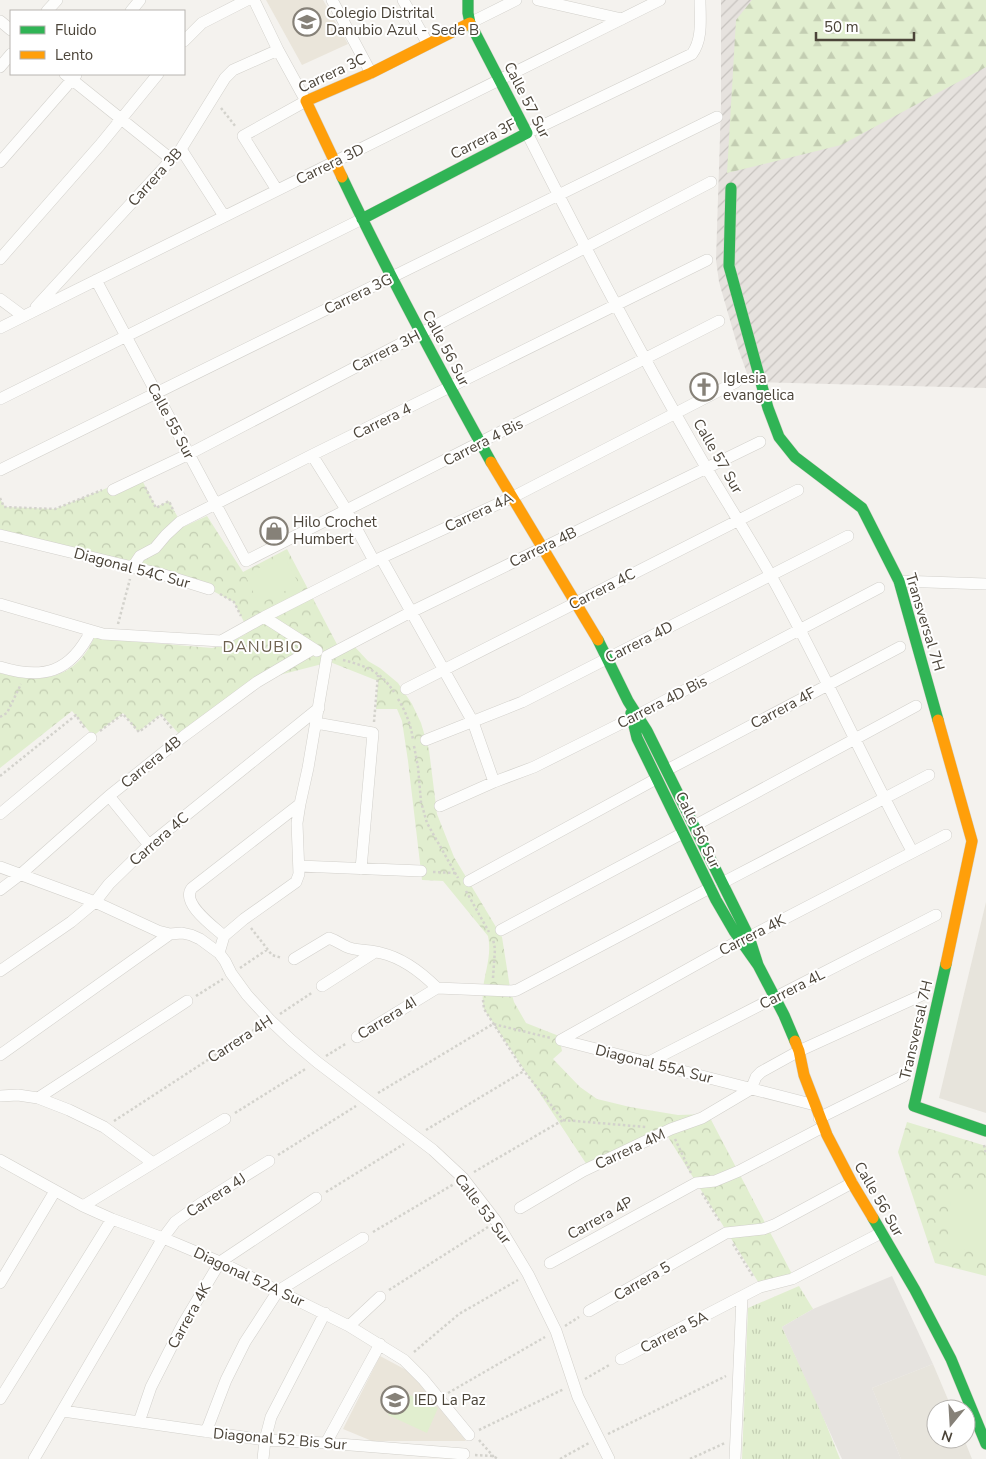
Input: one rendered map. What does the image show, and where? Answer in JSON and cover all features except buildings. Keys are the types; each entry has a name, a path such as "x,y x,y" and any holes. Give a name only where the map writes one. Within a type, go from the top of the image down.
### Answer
{"street":[{"path":"48,10 57,0"},
{"path":"132,10 140,0"},
{"path":"185,40 202,23 247,0"},
{"name":"Calle 56 Sur","path":"254,0 306,102 362,219 450,387 481,443 595,632 628,701 634,717 637,738 656,779 710,888 734,931 744,938"},
{"path":"332,0 371,72"},
{"path":"403,0 428,44"},
{"path":"468,0 470,23"},
{"name":"Carrera 3C","path":"243,136 306,102 516,0"},
{"path":"538,0 622,19"},
{"name":"Carrera 3D","path":"0,328 660,0"},
{"name":"Carrera 3F","path":"362,219 527,132 692,54 697,47 699,39 700,0"},
{"path":"0,20 10,29"},
{"name":"Calle 57 Sur","path":"470,23 616,305 707,468 770,575 828,685 883,799 912,851"},
{"name":"Carrera 3B","path":"28,314 181,149 225,78 233,70 278,50"},
{"path":"0,67 10,55"},
{"path":"0,162 71,75 121,119 172,159"},
{"path":"0,259 157,75"},
{"name":"Carrera 3G","path":"0,470 716,117"},
{"path":"243,136 277,190"},
{"path":"181,149 224,216"},
{"name":"Carrera 3H","path":"112,488 189,454 711,182"},
{"name":"Transversal 7H","path":"731,188 729,266 768,408 779,437 794,457 862,508 899,581 972,841 914,1106 986,1131"},
{"path":"0,399 362,219"},
{"name":"Carrera 4","path":"134,568 140,556 155,548 180,522 707,260"},
{"name":"Calle 55 Sur","path":"96,280 246,561"},
{"path":"0,299 28,314"},
{"name":"Carrera 4 Bis","path":"246,561 719,321"},
{"name":"Carrera 4A","path":"114,635 221,641 246,626 378,560 513,497 736,382"},
{"name":"Carrera 4B","path":"328,656 411,612 760,442"},
{"path":"312,455 411,612 478,734 494,782"},
{"name":"Carrera 4C","path":"406,689 798,490"},
{"name":"Diagonal 54C Sur","path":"0,535 134,568 209,589"},
{"name":"Carrera 4D","path":"426,740 522,702 848,536"},
{"path":"899,581 986,584"},
{"name":"Carrera 4D Bis","path":"440,806 534,767 634,717 879,588"},
{"path":"0,604 91,631 114,635"},
{"path":"0,867 94,902 158,931 170,934 182,933 192,935 219,953 224,936 244,919 296,882 299,866 297,823 328,656 313,649 264,617"},
{"path":"0,667 33,674 49,672 67,663 79,651 91,631"},
{"name":"Carrera 4F","path":"667,770 900,647"},
{"name":"Carrera 4B","path":"0,890 21,874 109,796 181,738 257,682 313,649"},
{"path":"694,826 916,706"},
{"name":"Carrera 4C","path":"0,971 71,922 94,902 109,884 149,845 319,708"},
{"name":"Calle 56 Sur","path":"634,717 647,731 667,770 722,883 744,938 789,1026 821,1122 852,1183 915,1290 951,1359 986,1444"},
{"path":"316,723 373,733 361,869"},
{"path":"0,814 91,738"},
{"path":"722,883 929,775"},
{"path":"469,881 656,779"},
{"path":"109,796 149,845"},
{"path":"224,936 193,906 188,897 189,892 300,804"},
{"path":"501,930 683,833"},
{"name":"Carrera 4K","path":"561,1040 744,938 946,834"},
{"path":"299,866 421,872"},
{"path":"294,959 329,938 338,941 348,948 375,952 396,958 422,973 437,988 512,991 710,888"},
{"name":"Carrera 4L","path":"648,1063 936,915"},
{"path":"0,1055 170,934"},
{"path":"322,986 375,952"},
{"name":"Calle 53 Sur","path":"219,953 247,995 270,1020 316,1062 433,1150 463,1178 496,1221 528,1274 556,1331 581,1403 609,1459"},
{"name":"Carrera 4I","path":"357,1037 437,988"},
{"name":"Carrera 4M","path":"520,1208 583,1171 671,1129 702,1118 751,1089 756,1077 762,1072 798,1051 922,995"},
{"path":"38,1098 187,1002"},
{"name":"Diagonal 55A Sur","path":"561,1040 814,1105"},
{"name":"Carrera 4P","path":"550,1263 696,1183 715,1181 739,1171 821,1122 904,1076"},
{"path":"0,1096 18,1095 38,1098 69,1110 104,1127 153,1163"},
{"path":"84,1206 225,1119"},
{"name":"Carrera 4J","path":"34,1459 163,1238 176,1222 200,1204 268,1161"},
{"name":"Diagonal 52A Sur","path":"1,1164 112,1219 220,1262 325,1313 380,1344 404,1360 439,1398 469,1436"},
{"name":"Carrera 5","path":"589,1311 726,1233 763,1229 774,1225 852,1183"},
{"path":"0,1283 55,1191"},
{"name":"Carrera 4K","path":"139,1422 151,1387 183,1324 220,1262 316,1198"},
{"path":"0,1399 112,1219"},
{"name":"Carrera 5A","path":"621,1359 760,1287 792,1279 881,1233"},
{"path":"206,1432 226,1380 245,1342 278,1291 363,1238"},
{"path":"349,1326 380,1297"},
{"path":"735,1459 742,1297"},
{"path":"263,1459 265,1440 271,1417 325,1313"},
{"path":"326,1443 380,1344"},
{"name":"Diagonal 52 Bis Sur","path":"63,1411 265,1440 464,1454"}],"path":[{"path":"214,98 243,136"},
{"path":"143,482 156,508 169,501 180,522"},
{"path":"0,498 4,507 55,509 112,488"},
{"path":"114,635 134,568"},
{"name":"Diagonal 54C Sur","path":"209,589 234,602 246,626"},
{"path":"0,717 7,713 26,673"},
{"path":"373,733 378,674"},
{"path":"0,776 76,715 91,738 123,714 139,732 161,716 181,738"},
{"path":"421,872 456,873"},
{"path":"244,919 272,955 294,959"},
{"name":"Carrera 4H","path":"104,1127 322,986"},
{"path":"483,990 484,1009 493,1024 524,1071 563,1120 671,1129 696,1183 760,1287"},
{"path":"268,1161 493,1024 561,1040"},
{"name":"Carrera 4I","path":"225,1119 357,1037"},
{"path":"380,1297 496,1221"},
{"path":"404,1360 459,1314 528,1274"},
{"path":"439,1398 589,1311"},
{"path":"469,1436 621,1359"},
{"path":"560,1459 738,1370"},
{"path":"469,1436 476,1438 484,1444 495,1458"},
{"path":"690,1459 736,1438"},
{"path":"464,1454 495,1458"}],"shaded area":[{"name":"Colegio Distrital Danubio Azul - Sede B","path":"266,0 323,0 348,44 302,65"},
{"path":"721,0 986,0 986,388 750,382 719,282 716,260 721,105"},
{"path":"986,902 986,1113 939,1098"},
{"path":"892,1276 933,1364 872,1388 901,1459 842,1459 782,1327 813,1309"},
{"name":"IED La Paz","path":"380,1356 410,1372 466,1441 372,1441 343,1429"},
{"path":"933,1364 948,1399 926,1399 926,1449 968,1449 972,1459 901,1459 872,1388"}],"green space":[{"path":"752,0 986,0 986,67 841,145 727,173 736,20"},
{"path":"143,482 156,507 169,501 183,527 207,516 243,572 287,549 341,652 354,646 368,661 398,683 412,704 421,723 429,750 437,814 454,857 502,937 510,988 514,1002 526,1023 559,1036 562,1051 553,1059 580,1087 597,1099 678,1115 708,1114 793,1276 760,1285 663,1129 587,1165 484,1009 483,992 489,956 488,936 443,881 422,880 402,721 397,709 376,709 378,681 330,662 256,681 181,736 161,714 138,732 123,713 93,736 72,711 0,768 0,673 23,678 45,678 56,675 66,671 75,664 85,653 94,638 212,648 225,645 246,634 246,626 234,602 209,589 0,535 0,499 5,507 55,509 112,486"},
{"path":"284,556 299,584 259,604 245,575"},
{"path":"907,1122 986,1146 986,1276 935,1263 898,1152"},
{"path":"951,1189 986,1190 986,1251 949,1249"},
{"path":"799,1286 813,1309 782,1327 820,1409 840,1459 742,1459 748,1308"},
{"path":"399,1390 438,1408 427,1433 388,1415"}],"traffic: fast":[{"path":"362,219 527,133 470,23 468,0"},
{"path":"342,177 414,321 491,462"},
{"path":"731,188 729,266 768,408 779,437 795,457 862,508 899,581 938,720"},
{"path":"598,640 628,701 647,731 749,937 758,965"},
{"path":"631,713 637,738 716,900 734,931 758,965 795,1041"},
{"path":"946,964 914,1106 986,1131"},
{"path":"873,1218 915,1290 951,1359 986,1444"}],"traffic: slow":[{"path":"342,177 306,101 371,73 470,23"},
{"path":"491,462 598,640"},
{"path":"938,720 972,841 946,964"},
{"path":"795,1041 804,1075 827,1135 873,1218"}],"place":[{"name":"Colegio Distrital Danubio Azul - Sede B","path":"307,22"},
{"name":"Iglesia evangelica","path":"704,387"},
{"name":"Hilo Crochet Humbert","path":"274,531"},
{"name":"IED La Paz","path":"395,1400"}],"district":[{"name":"DANUBIO","path":"263,647"}]}
